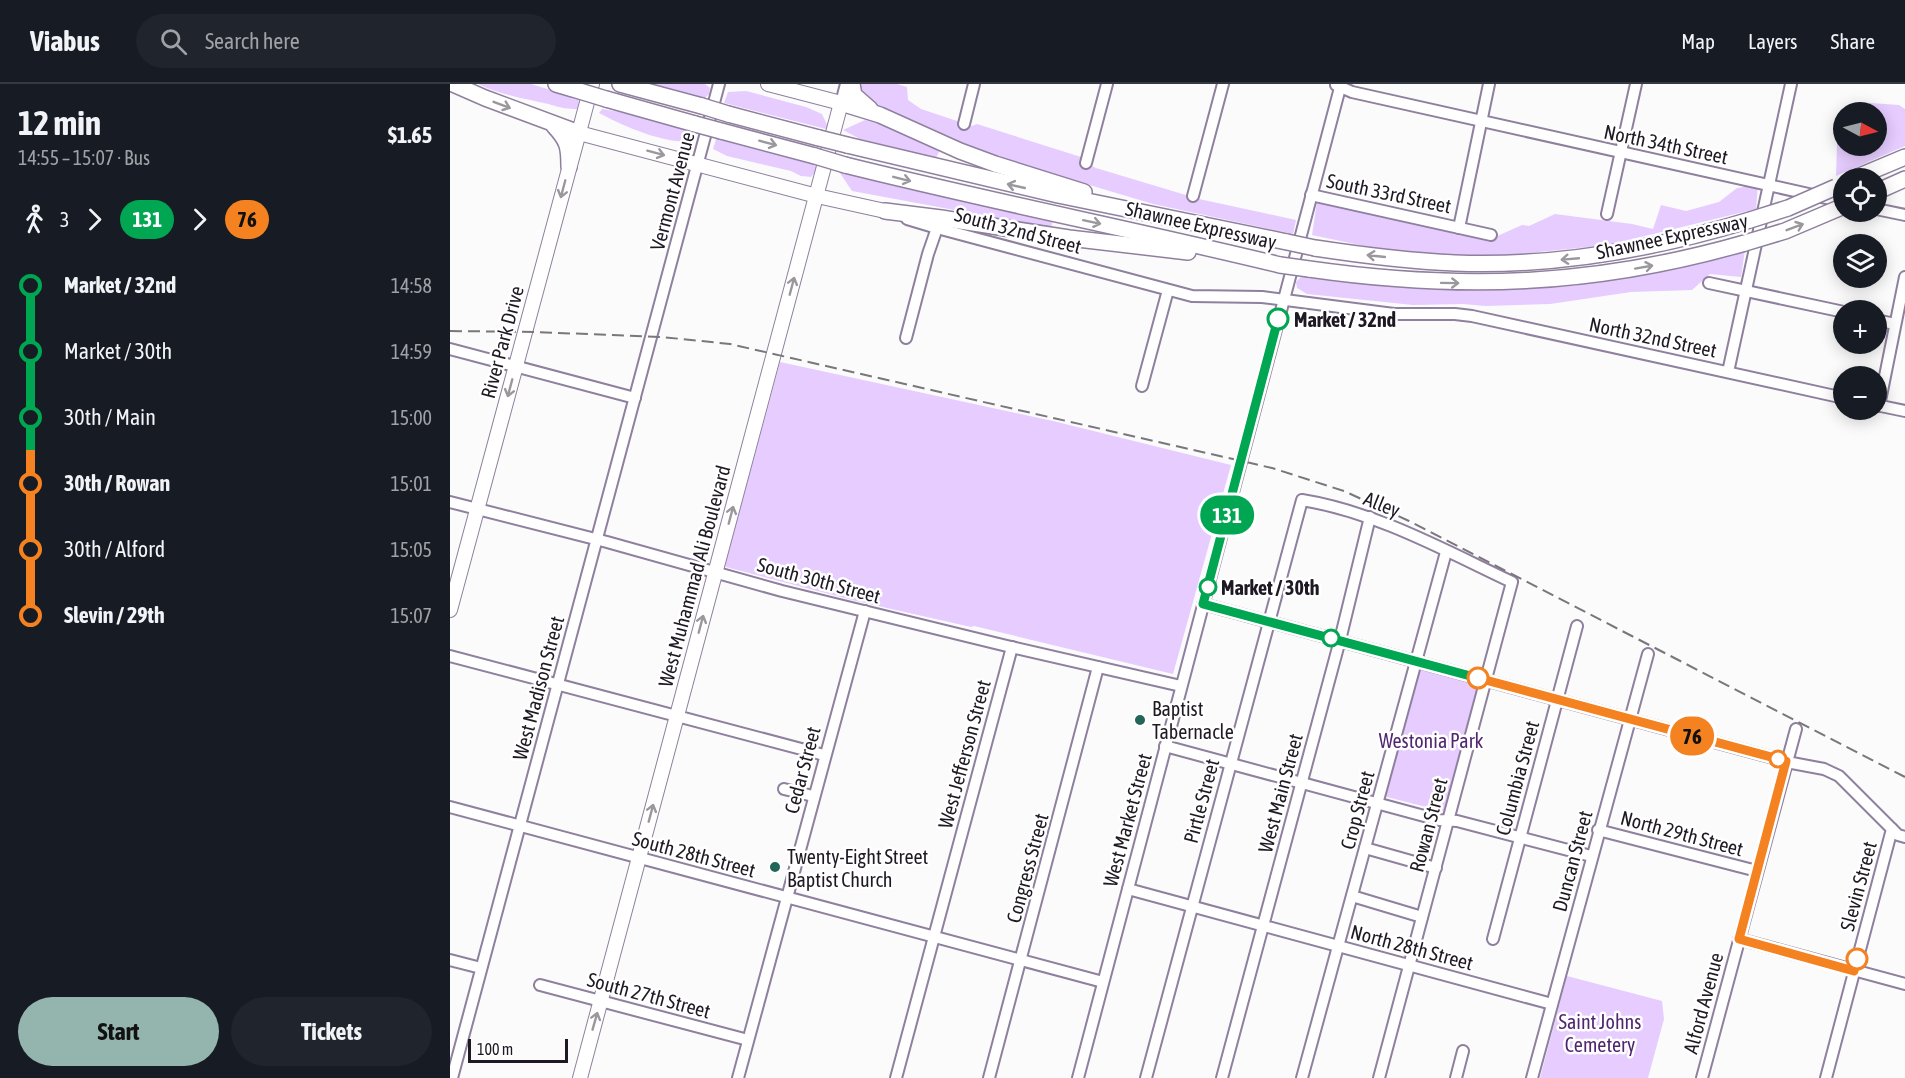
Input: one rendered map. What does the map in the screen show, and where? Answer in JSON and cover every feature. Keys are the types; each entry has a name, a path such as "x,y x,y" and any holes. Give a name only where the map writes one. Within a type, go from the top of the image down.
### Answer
{"highway":[{"path":"453,84 579,133"},
{"name":"Shawnee Expressway","path":"556,84 845,165 946,190 1280,265 1410,281 1519,282 1619,272 1687,259 1745,243 1785,231 1833,211"},
{"name":"Shawnee Expressway","path":"620,84 819,138 1028,188 1314,248 1418,261 1519,262 1585,257 1637,249 1702,235 1788,208 1833,188"},
{"path":"852,84 854,95 880,115"},
{"path":"841,103 880,115 960,151 996,164 1176,220"},
{"path":"552,124 565,138 569,148 569,167"},
{"path":"1878,168 1905,156"},
{"path":"1887,187 1905,179"},
{"path":"885,211 1069,238 1280,265"}],"main road":[{"name":"River Park Drive","path":"450,610 592,84"},
{"path":"768,84 841,103"},
{"path":"811,96 827,108 834,133"},
{"path":"588,102 590,119 594,127 618,143"},
{"name":"West Muhammad Ali Boulevard","path":"580,1078 841,103"},
{"name":"South 32nd Street","path":"579,133 817,196 885,211"}],"street":[{"name":"Vermont Avenue","path":"659,306 719,84"},
{"name":"West Muhammad Ali Boulevard","path":"841,103 846,84"},
{"path":"964,124 974,84"},
{"path":"1086,163 1107,84"},
{"path":"1193,196 1223,84"},
{"path":"1459,228 1490,84"},
{"path":"1607,214 1636,84"},
{"path":"1728,372 1791,84"},
{"name":"North 34th Street","path":"1339,85 1352,92 1481,122 1833,200"},
{"name":"West Market Street","path":"1078,1078 1339,85"},
{"name":"South 33rd Street","path":"1311,195 1491,235"},
{"name":"South 32nd Street","path":"885,211 962,235 1192,296 1262,297 1394,314 1455,314"},
{"path":"1887,211 1905,215"},
{"path":"906,338 937,228"},
{"path":"1886,366 1905,277"},
{"path":"1709,283 1833,310"},
{"path":"1142,386 1168,290"},
{"name":"West Madison Street","path":"452,1078 659,306"},
{"name":"North 32nd Street","path":"1455,314 1833,396"},
{"path":"1887,322 1895,324"},
{"path":"450,348 634,398"},
{"path":"1887,407 1905,411"},
{"name":"Alley","path":"1302,500 1326,504 1370,517 1512,582"},
{"name":"Pirtle Street","path":"1146,1078 1302,500"},
{"name":"South 30th Street","path":"450,502 597,539 782,591 1181,686"},
{"name":"West Main Street","path":"1222,1078 1340,640 1370,517"},
{"name":"Crop Street","path":"1302,1078 1446,552"},
{"name":"Rowan Street","path":"1379,1078 1512,582"},
{"path":"1203,604 1340,640"},
{"name":"Cedar Street","path":"738,1078 865,611"},
{"name":"Columbia Street","path":"1493,939 1577,626"},
{"name":"Slevin Street","path":"1340,640 1786,761 1824,769 1839,776 1892,829 1826,1078"},
{"name":"West Jefferson Street","path":"896,1078 1012,647"},
{"name":"Duncan Street","path":"1532,1078 1647,654"},
{"path":"450,656 824,755"},
{"name":"Congress Street","path":"989,1078 1098,667"},
{"name":"Alford Avenue","path":"1701,1078 1796,729"},
{"path":"1165,746 1438,820 1457,820 1592,856"},
{"path":"784,789 813,796"},
{"name":"South 28th Street","path":"450,807 1103,982"},
{"path":"1892,829 1898,835 1905,837"},
{"name":"North 29th Street","path":"1598,830 1757,871"},
{"path":"1365,848 1436,867"},
{"path":"1128,889 1263,925"},
{"path":"1352,896 1422,917"},
{"name":"North 28th Street","path":"1263,925 1552,1004"},
{"path":"1739,939 1905,984"},
{"path":"450,960 482,968"},
{"name":"South 27th Street","path":"540,985 748,1040"},
{"path":"1456,1078 1463,1051"}],"green space":[{"path":"478,84 531,84 577,98 579,101 577,109 565,108 508,95"},
{"path":"652,84 705,84 710,88 705,98"},
{"path":"860,84 897,84 907,87 908,100 921,109 1081,157 1086,163 1096,168 1199,199 1296,220 1293,234 1153,204 976,151 869,103 861,94"},
{"path":"746,91 806,107 822,114 828,127 826,129 724,103 728,92"},
{"path":"1887,104 1899,105 1905,109 1905,146 1887,154"},
{"path":"602,109 663,121 693,135 691,141 657,137 599,113"},
{"path":"865,120 884,125 935,146 939,152 936,158 860,139 843,130"},
{"path":"717,136 818,163 811,177 801,176 791,171 727,156 713,149"},
{"path":"1837,156 1882,156 1854,168 1836,168"},
{"path":"838,170 1053,220 1051,228 852,191"},
{"path":"1758,185 1756,209 1608,245 1481,258 1383,250 1312,235 1317,202 1495,237 1522,225 1529,226 1555,214 1653,229 1661,205 1686,211 1719,202 1737,188"},
{"path":"1745,250 1741,277 1710,274 1692,290 1631,292 1550,304 1413,305 1307,294 1297,288 1296,282 1303,275 1364,284 1485,290 1573,286 1646,273"},
{"path":"780,362 1053,421 1231,465 1173,674 974,626 856,601 726,567"},
{"name":"Westonia Park","path":"1418,669 1480,685 1446,812 1383,796"},
{"name":"Saint Johns Cemetery","path":"1567,976 1662,1001 1664,1019 1648,1078 1540,1078"}],"railway":[{"path":"450,331 662,337 730,344 1272,468 1344,491 1409,521 1905,777"}],"bus line":[{"name":"131","path":"1278,319 1203,604 1478,678"},
{"name":"76","path":"1478,678 1786,761 1739,939 1854,971 1857,959"}],"place":[{"name":"Market / 32nd","path":"1278,319"},
{"name":"Market / 30th","path":"1208,587"},
{"name":"Baptist Tabernacle","path":"1140,720"},
{"name":"Twenty-Eight Street Baptist Church","path":"775,867"}]}
